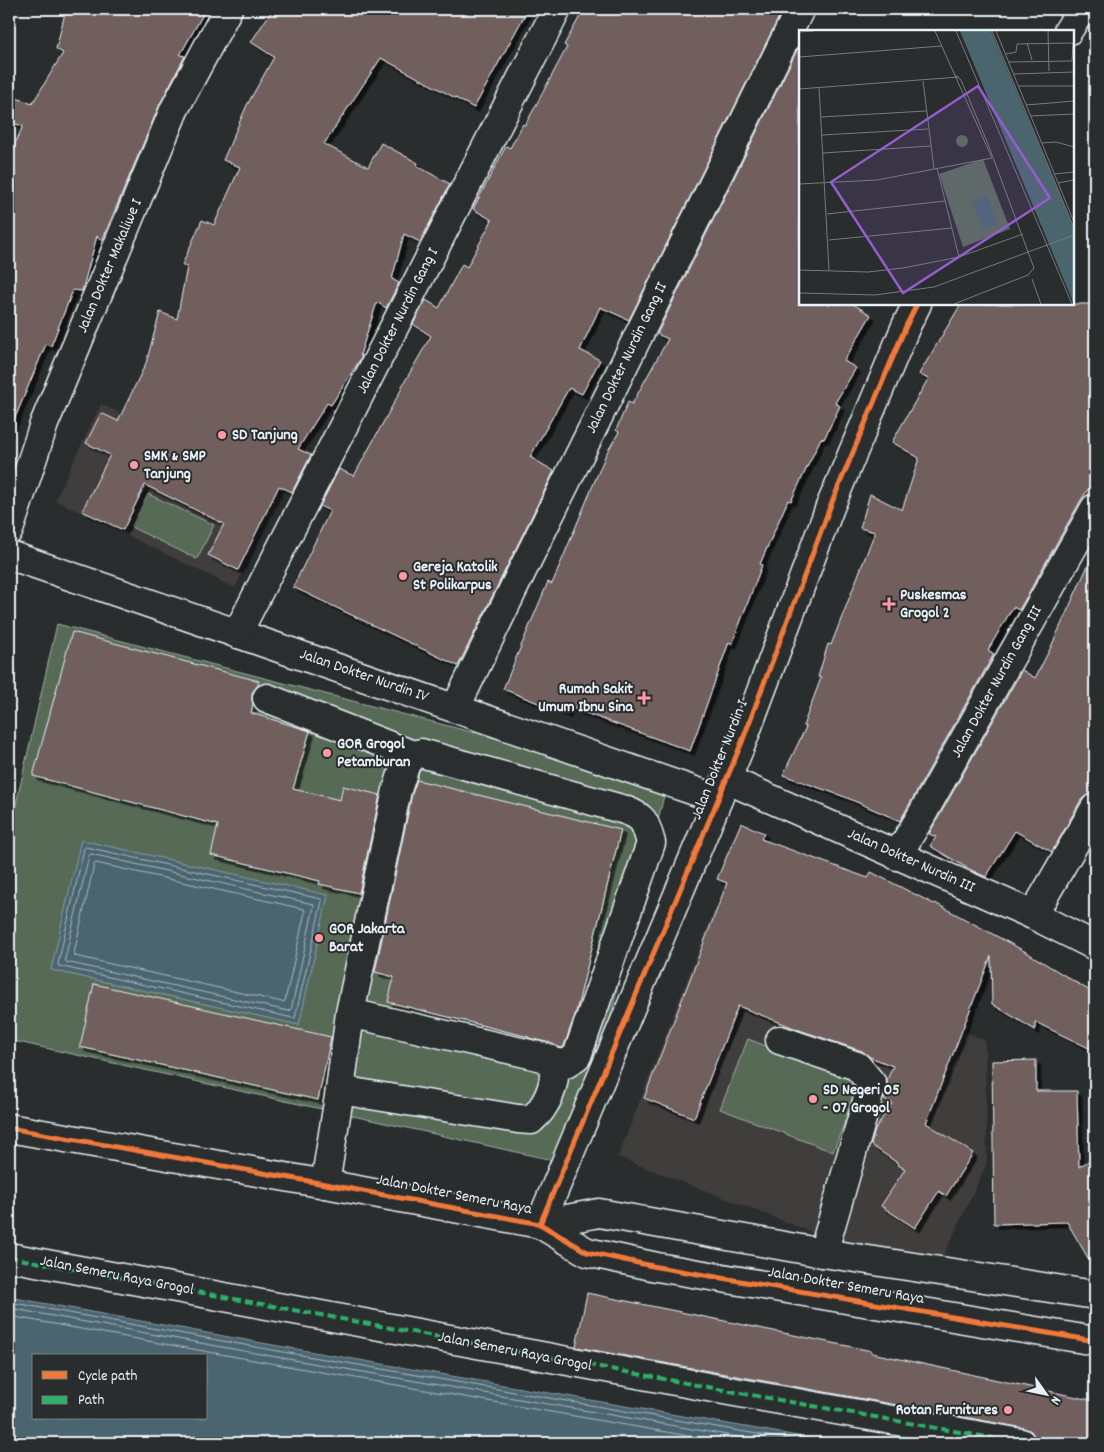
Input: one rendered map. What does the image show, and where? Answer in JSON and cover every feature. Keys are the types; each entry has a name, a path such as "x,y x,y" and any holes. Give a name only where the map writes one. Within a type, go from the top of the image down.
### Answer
{"street":[{"name":"Jalan Dokter Makaliwe I","path":"9,530 44,424 174,110 228,9"},
{"name":"Jalan Dokter Nurdin Gang I","path":"237,634 558,9"},
{"name":"Jalan Dokter Nurdin Gang II","path":"456,707 800,9"},
{"path":"1069,30 1082,9"},
{"name":"Jalan Dokter Nurdin I","path":"540,1224 742,742 830,507 916,305"},
{"name":"Jalan Dokter Nurdin Gang III","path":"897,856 1095,508"},
{"name":"Jalan Dokter Nurdin IV","path":"9,555 456,707 722,789"},
{"path":"268,698 413,756"},
{"path":"325,1184 350,1013 397,790 406,763 413,756 421,753 616,807 634,813 645,821 651,843 577,1056 566,1064 350,1013"},
{"name":"Jalan Dokter Nurdin III","path":"722,789 897,856 1033,915 1095,946"},
{"path":"1033,915 1095,808"},
{"path":"780,1040 857,1066 872,1084 823,1253"},
{"path":"340,1090 531,1120 541,1110 549,1097 554,1076 552,1062"},
{"name":"Jalan Dokter Semeru Raya","path":"9,1128 540,1224 588,1252 631,1261 813,1294 1095,1341"},
{"name":"Jalan Dokter Semeru Raya","path":"540,1224 598,1213 823,1253 1095,1295"},
{"name":"Jalan Semeru Raya Grogol","path":"9,1257 680,1382 1021,1443"}],"shaded area":[{"path":"101,404 282,493 235,588 55,500"},
{"name":"SD Negeri 05 - 07 Grogol","path":"714,911 774,933 767,954 985,1040 987,1163 933,1279 618,1157"}],"green space":[{"path":"148,494 214,525 197,559 131,527"},
{"name":"GOR Jakarta Barat","path":"57,624 667,783 575,1165 9,1040 9,835"},
{"path":"748,1039 860,1082 833,1152 720,1109"}],"water":[{"path":"81,840 328,895 299,1025 51,970"},
{"path":"9,1297 273,1345 838,1443 9,1443"}],"building":[{"path":"66,9 206,9 180,55 185,56 160,104 102,241 97,236 82,291 73,290 51,346 46,344 9,432 9,157 23,126 9,122 9,95 32,104 63,53 56,49"},
{"path":"273,9 528,9 474,108 381,58 324,144 368,167 381,143 418,163 417,166 450,184 420,242 404,234 392,279 399,283 386,308 377,302 360,355 362,356 331,405 327,403 298,449 311,455 292,492 279,486 238,570 208,555 224,524 145,485 123,530 82,511 110,455 86,443 101,413 118,421 146,363 160,312 177,319 187,267 182,265 202,220 214,225 240,167 223,160 247,105 274,57 251,42"},
{"path":"584,9 783,9 629,320 600,307 580,350 600,360 582,394 569,388 530,457 554,471 458,666 293,587 330,511 320,506 339,469 354,476 431,336 413,324 426,300 439,308 462,264 467,267 492,220 473,209 506,146 510,148 523,124 525,125 534,109 567,47 564,45"},
{"path":"799,46 799,305 855,305 871,315 844,361 856,368 835,403 840,406 824,439 821,438 791,501 788,500 760,564 762,565 732,644 729,642 690,751 569,707 566,714 503,689 548,582 552,584 606,454 619,432 616,430 628,402 632,404 668,339 657,334"},
{"path":"1095,304 1095,479 1081,500 1019,610 1013,607 988,650 994,654 900,821 845,797 783,775 806,727 803,726 821,678 818,677 828,644 831,645 875,532 860,528 870,494 902,510 919,458 892,442 928,379 919,374 960,305"},
{"path":"1095,550 1095,789 1093,793 1081,800 1052,852 1015,831 986,877 930,846 936,837 929,834 1022,670 1035,678"},
{"path":"72,632 259,681 252,693 253,704 251,713 310,731 293,789 340,800 343,786 380,795 359,893 319,884 320,881 211,855 218,825 33,776"},
{"path":"417,780 621,830 576,1012 562,1048 529,1037 388,1002 394,977 375,972 412,794"},
{"path":"741,823 764,833 761,839 868,878 871,872 935,903 1026,952 1095,994 1095,1051 1035,1022 1035,1030 992,1004 991,956 926,1123 973,1153 946,1196 939,1191 915,1228 881,1206 905,1169 871,1145 875,1130 892,1103 884,1100 887,1080 893,1066 870,1057 862,1051 802,1031 738,1006 694,1118 644,1098 727,883 717,879"},
{"path":"94,984 331,1037 318,1100 80,1047"},
{"path":"1036,1060 1036,1091 1077,1091 1079,1167 1095,1157 1095,1270 1067,1222 994,1224 992,1061"},
{"path":"587,1293 872,1351 872,1353 1095,1401 1095,1443 1051,1443 1036,1440 1031,1431 1024,1428 576,1347"}],"marked path":[{"path":"9,1257 729,1391 1021,1443"}],"cycle path":[{"path":"540,1224 742,742 830,507 916,305"},
{"path":"9,1128 540,1224 587,1252 657,1267 1095,1341"}],"place":[{"name":"SD Tanjung","path":"222,435"},
{"name":"SMK & SMP Tanjung","path":"134,465"},
{"name":"Gereja Katolik St Polikarpus","path":"403,576"},
{"name":"Puskesmas Grogol 2","path":"889,604"},
{"name":"Rumah Sakit Umum Ibnu Sina","path":"644,698"},
{"name":"GOR Grogol Petamburan","path":"327,753"},
{"name":"GOR Jakarta Barat","path":"319,938"},
{"name":"SD Negeri 05 - 07 Grogol","path":"813,1099"},
{"name":"Rotan Furnitures","path":"1008,1410"}]}
